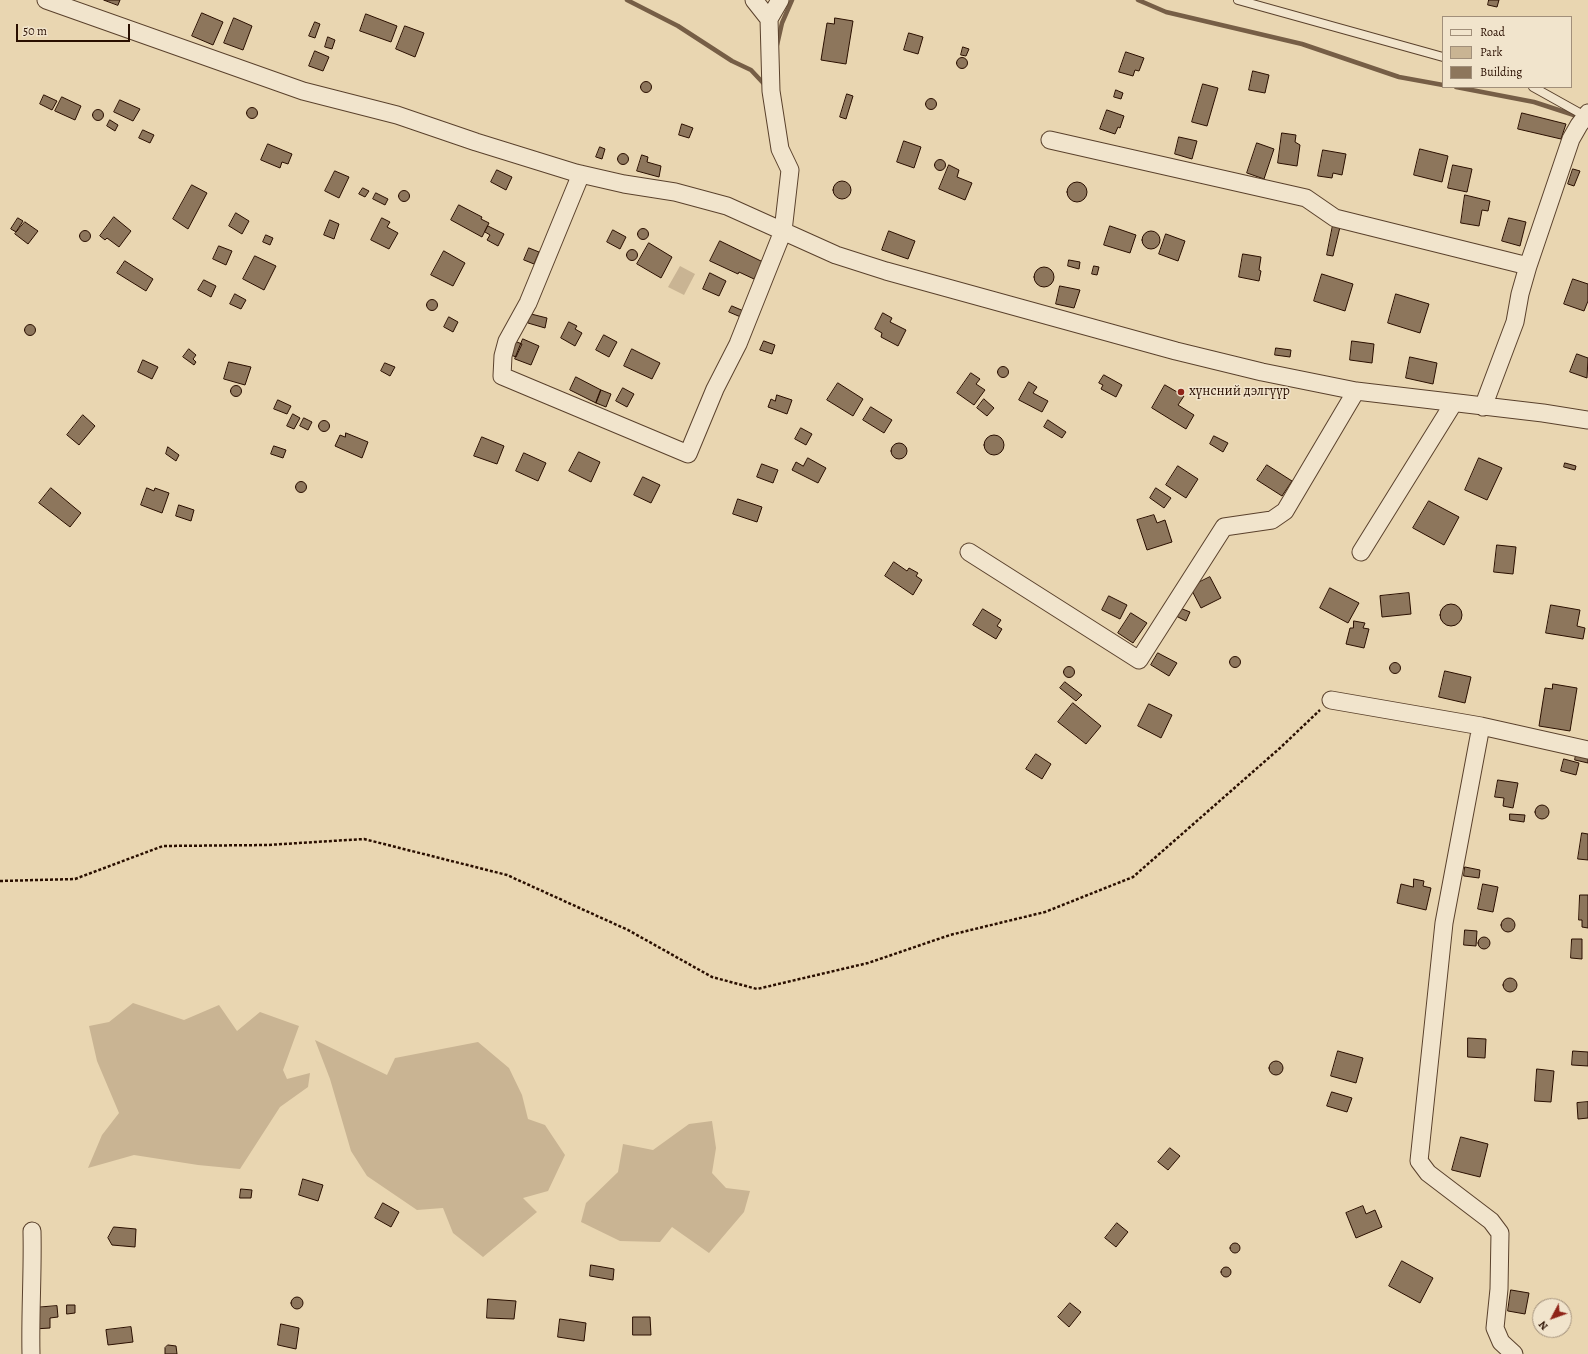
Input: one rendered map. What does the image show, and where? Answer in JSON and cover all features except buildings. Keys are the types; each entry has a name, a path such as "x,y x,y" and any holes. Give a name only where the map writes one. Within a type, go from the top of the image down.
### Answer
{"street":[{"path":"46,0 303,91 397,115 476,142 581,174 624,184 675,192 720,204 836,255 1183,353 1262,372 1356,391 1453,404 1543,413 1588,420"},
{"path":"754,0 770,19"},
{"path":"581,174 528,303 507,341 503,356 502,376 688,454 715,388 738,344 783,231 790,170 780,149 771,91 770,19 780,0"},
{"path":"1483,407 1515,322 1520,294 1528,266 1571,139 1586,115"},
{"path":"1050,140 1306,198 1334,218 1528,266"},
{"path":"969,552 1139,660 1224,527 1272,520 1285,511 1356,391"},
{"path":"1362,552 1453,404"},
{"path":"1331,700 1482,726 1588,750"},
{"path":"1482,726 1444,924 1419,1161 1428,1173 1491,1221 1500,1233 1495,1328 1501,1342 1514,1354"},
{"path":"31,1354 30,1308 33,1278 32,1231"}],"lane":[{"path":"1238,0 1442,57"},
{"path":"1535,88 1586,115"}],"path":[{"path":"0,881 75,879 164,846 267,845 364,839 507,875 628,930 712,977 757,988 868,963 950,934 1045,912 1133,877 1280,748 1331,700"}],"green space":[{"path":"680,266 695,274 684,295 668,287"},
{"path":"133,1003 184,1020 219,1005 237,1031 260,1012 299,1026 283,1070 287,1079 310,1073 308,1087 280,1107 240,1169 198,1165 134,1155 88,1168 102,1135 119,1113 97,1061 89,1026 109,1022"},
{"path":"315,1040 387,1075 395,1058 478,1042 509,1068 522,1095 528,1119 545,1125 565,1155 548,1191 523,1198 537,1212 483,1257 453,1233 443,1208 417,1210 367,1176 351,1151 330,1079"},
{"path":"712,1121 716,1148 712,1173 726,1188 750,1191 744,1212 709,1253 672,1227 660,1242 620,1241 581,1222 586,1203 618,1172 623,1144 653,1150 689,1124"}],"waterway":[{"path":"627,0 678,26 732,61 751,70 766,86"},
{"path":"777,45 782,23 792,0"},
{"path":"1138,0 1166,12 1302,44 1399,77 1442,85"},
{"path":"1461,88 1534,102 1580,117"}],"place":[{"name":"хүнсний дэлгүүр","path":"1181,392"}]}
